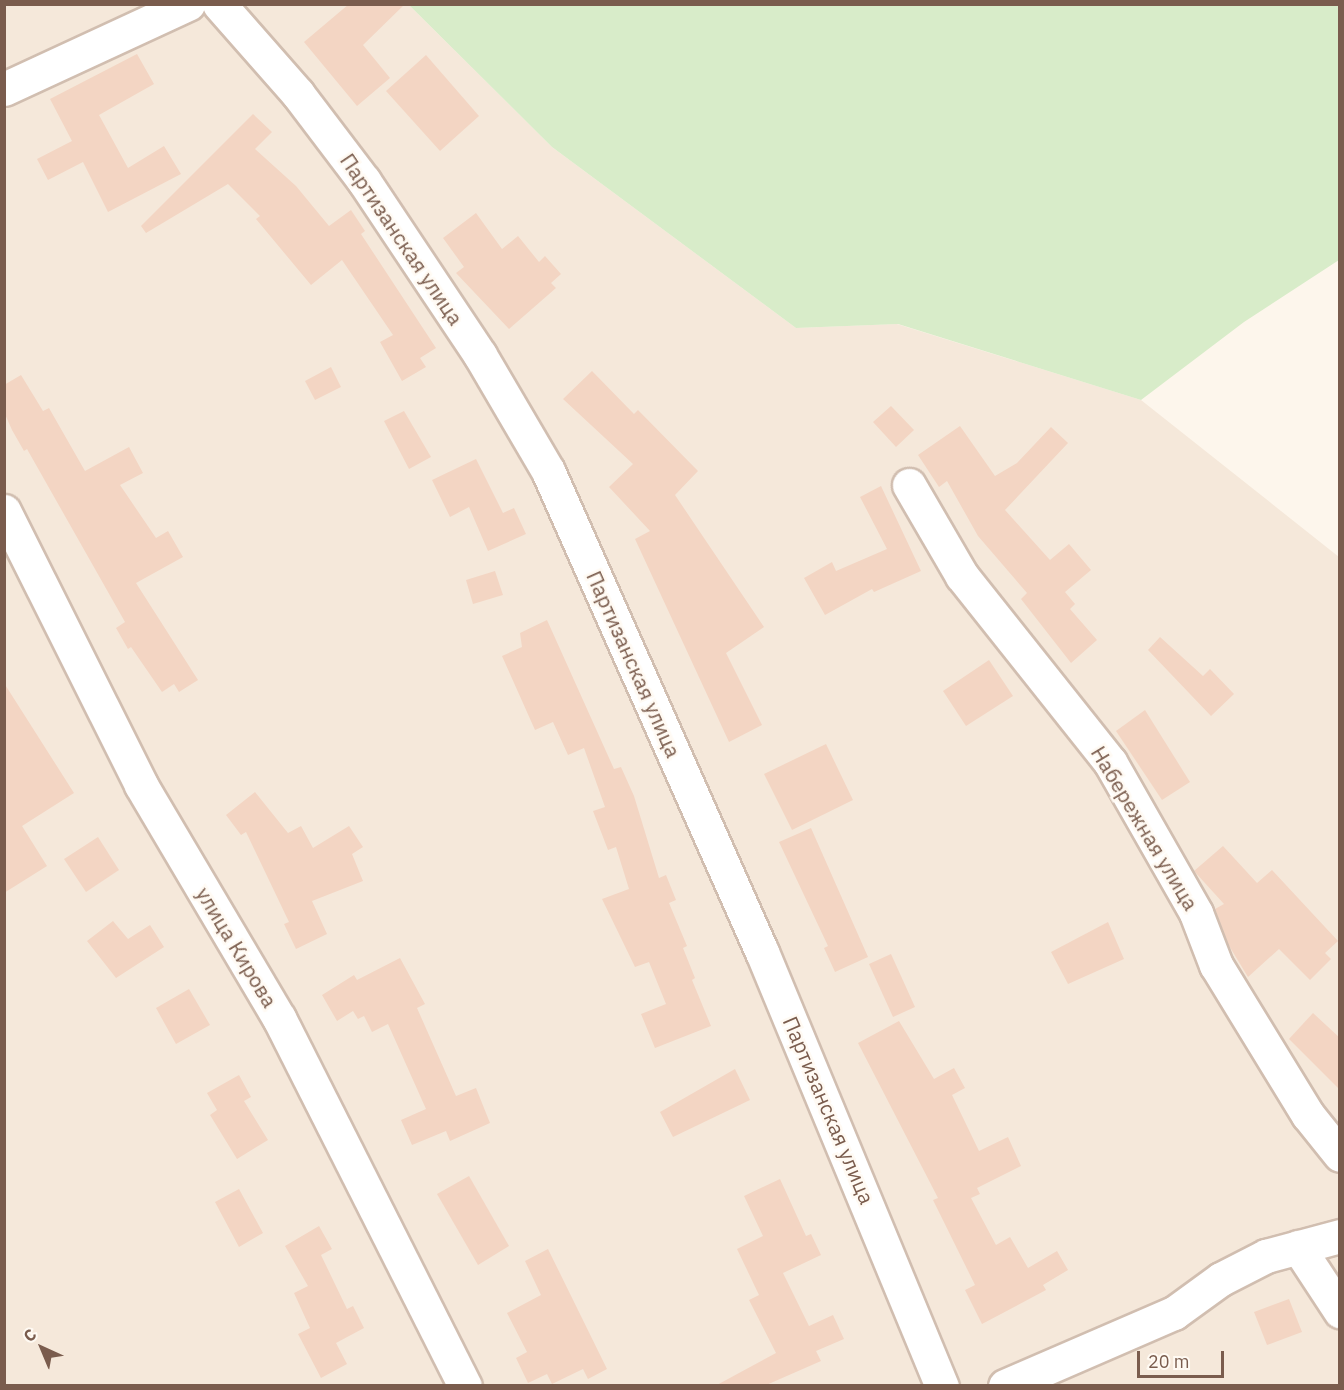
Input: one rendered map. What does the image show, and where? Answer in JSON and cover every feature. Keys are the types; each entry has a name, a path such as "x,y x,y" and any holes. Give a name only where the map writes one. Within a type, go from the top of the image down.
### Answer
{"street":[{"path":"4,89 188,4"},
{"name":"Партизанская улица","path":"219,4 298,94 364,181 480,355 548,471 762,952 942,1386"},
{"name":"Набережная улица","path":"909,485 962,576 1110,762 1196,913 1216,965 1308,1115 1340,1155"},
{"name":"улица Кирова","path":"4,511 141,785 279,1018 459,1384"},
{"path":"1005,1386 1174,1313 1221,1279 1266,1256 1340,1236"},
{"path":"1298,1247 1340,1311"}],"shaded area":[{"path":"5,5 409,5 552,147 796,328 897,324 1141,400 1339,557 1339,1385 5,1386"}],"green space":[{"path":"409,5 1339,5 1339,260 1244,322 1141,400 898,324 796,328 552,147"}],"building":[{"path":"349,4 405,4 363,45 390,78 357,106 304,42"},
{"path":"137,54 154,84 99,115 128,168 164,146 181,174 108,212 83,162 48,180 37,159 72,141 50,99"},
{"path":"426,55 479,116 440,151 386,91"},
{"path":"253,114 272,132 255,149 296,186 329,226 351,210 365,231 361,234 436,348 420,358 426,367 402,381 380,342 393,335 342,260 311,285 256,219 260,216 228,184 146,233 141,226"},
{"path":"476,213 502,249 518,236 539,262 545,256 561,274 551,283 556,288 509,329 456,273 464,267 443,238"},
{"path":"331,367 341,387 315,400 305,381"},
{"path":"592,371 634,414 638,410 698,471 675,495 764,627 726,653 762,725 729,742 635,539 650,531 609,487 633,464 563,399"},
{"path":"21,375 43,411 49,408 85,471 129,447 143,473 120,485 156,538 168,531 183,557 136,583 198,680 179,692 174,684 162,692 131,647 128,649 116,628 125,622 27,449 24,451 12,430 4,412 4,385"},
{"path":"891,406 914,430 896,447 873,422"},
{"path":"404,411 431,457 409,469 384,421"},
{"path":"960,426 995,476 1017,463 1051,427 1068,443 1005,510 1050,560 1069,544 1091,570 1065,592 1075,604 1070,609 1097,640 1071,663 1021,599 1027,593 978,536 947,481 939,487 918,455"},
{"path":"476,459 503,513 514,508 526,534 488,551 469,507 450,517 432,480"},
{"path":"881,486 921,571 874,592 872,589 825,615 804,578 832,562 836,571 887,549 860,497"},
{"path":"495,571 503,595 473,604 466,580"},
{"path":"547,620 614,769 621,767 634,796 659,878 666,875 676,900 669,903 687,946 683,948 695,978 692,980 711,1026 655,1048 641,1014 666,1004 649,962 635,967 602,899 629,889 616,847 608,850 593,811 605,807 584,748 568,755 553,722 535,730 502,656 522,647 520,633"},
{"path":"1160,637 1203,676 1210,669 1234,694 1211,716 1148,650"},
{"path":"989,660 1013,696 966,726 943,691"},
{"path":"4,683 74,793 22,826 47,866 4,893"},
{"path":"1145,710 1190,782 1162,800 1116,731"},
{"path":"826,744 853,800 792,830 764,774"},
{"path":"255,792 288,833 301,826 313,848 349,826 363,847 352,854 363,881 312,901 327,934 296,949 284,924 289,922 246,832 241,835 226,815"},
{"path":"811,828 868,957 835,972 824,948 828,946 779,842"},
{"path":"98,837 119,870 86,892 64,859"},
{"path":"1223,846 1257,883 1272,870 1338,941 1325,953 1331,959 1310,980 1279,949 1248,977 1228,944 1215,909 1224,904 1194,871"},
{"path":"113,921 128,939 150,925 164,947 116,978 87,941"},
{"path":"1108,922 1124,959 1068,984 1051,952"},
{"path":"891,954 915,1007 893,1017 869,964"},
{"path":"400,958 425,1004 417,1008 456,1096 476,1088 490,1123 450,1141 446,1131 412,1145 401,1120 426,1109 388,1024 372,1032 364,1016 358,1019 353,1011 337,1021 322,995 354,975 357,980"},
{"path":"189,989 210,1025 176,1044 156,1008"},
{"path":"1313,1013 1340,1038 1340,1090 1289,1039"},
{"path":"899,1021 934,1079 954,1068 965,1088 952,1095 979,1151 1008,1137 1021,1166 977,1188 980,1194 971,1198 996,1245 1010,1237 1028,1268 1057,1251 1068,1270 1043,1285 1046,1290 982,1324 965,1290 975,1285 933,1200 938,1198 858,1043"},
{"path":"735,1069 750,1100 673,1137 660,1112"},
{"path":"239,1075 251,1097 244,1101 268,1140 237,1159 210,1115 217,1110 207,1093"},
{"path":"469,1176 509,1246 478,1265 437,1194"},
{"path":"780,1179 806,1236 811,1234 821,1255 783,1273 809,1326 833,1315 844,1339 816,1351 821,1361 764,1386 715,1386 776,1353 749,1300 759,1295 737,1249 763,1236 744,1196"},
{"path":"239,1189 263,1233 239,1247 215,1202"},
{"path":"319,1226 332,1249 321,1255 347,1309 353,1306 364,1328 336,1343 347,1364 321,1378 298,1334 310,1328 294,1293 308,1286 285,1246"},
{"path":"548,1249 607,1369 588,1379 583,1369 552,1384 547,1374 528,1383 516,1358 527,1352 507,1313 541,1295 525,1261"},
{"path":"1289,1299 1302,1332 1267,1345 1254,1312"}]}
